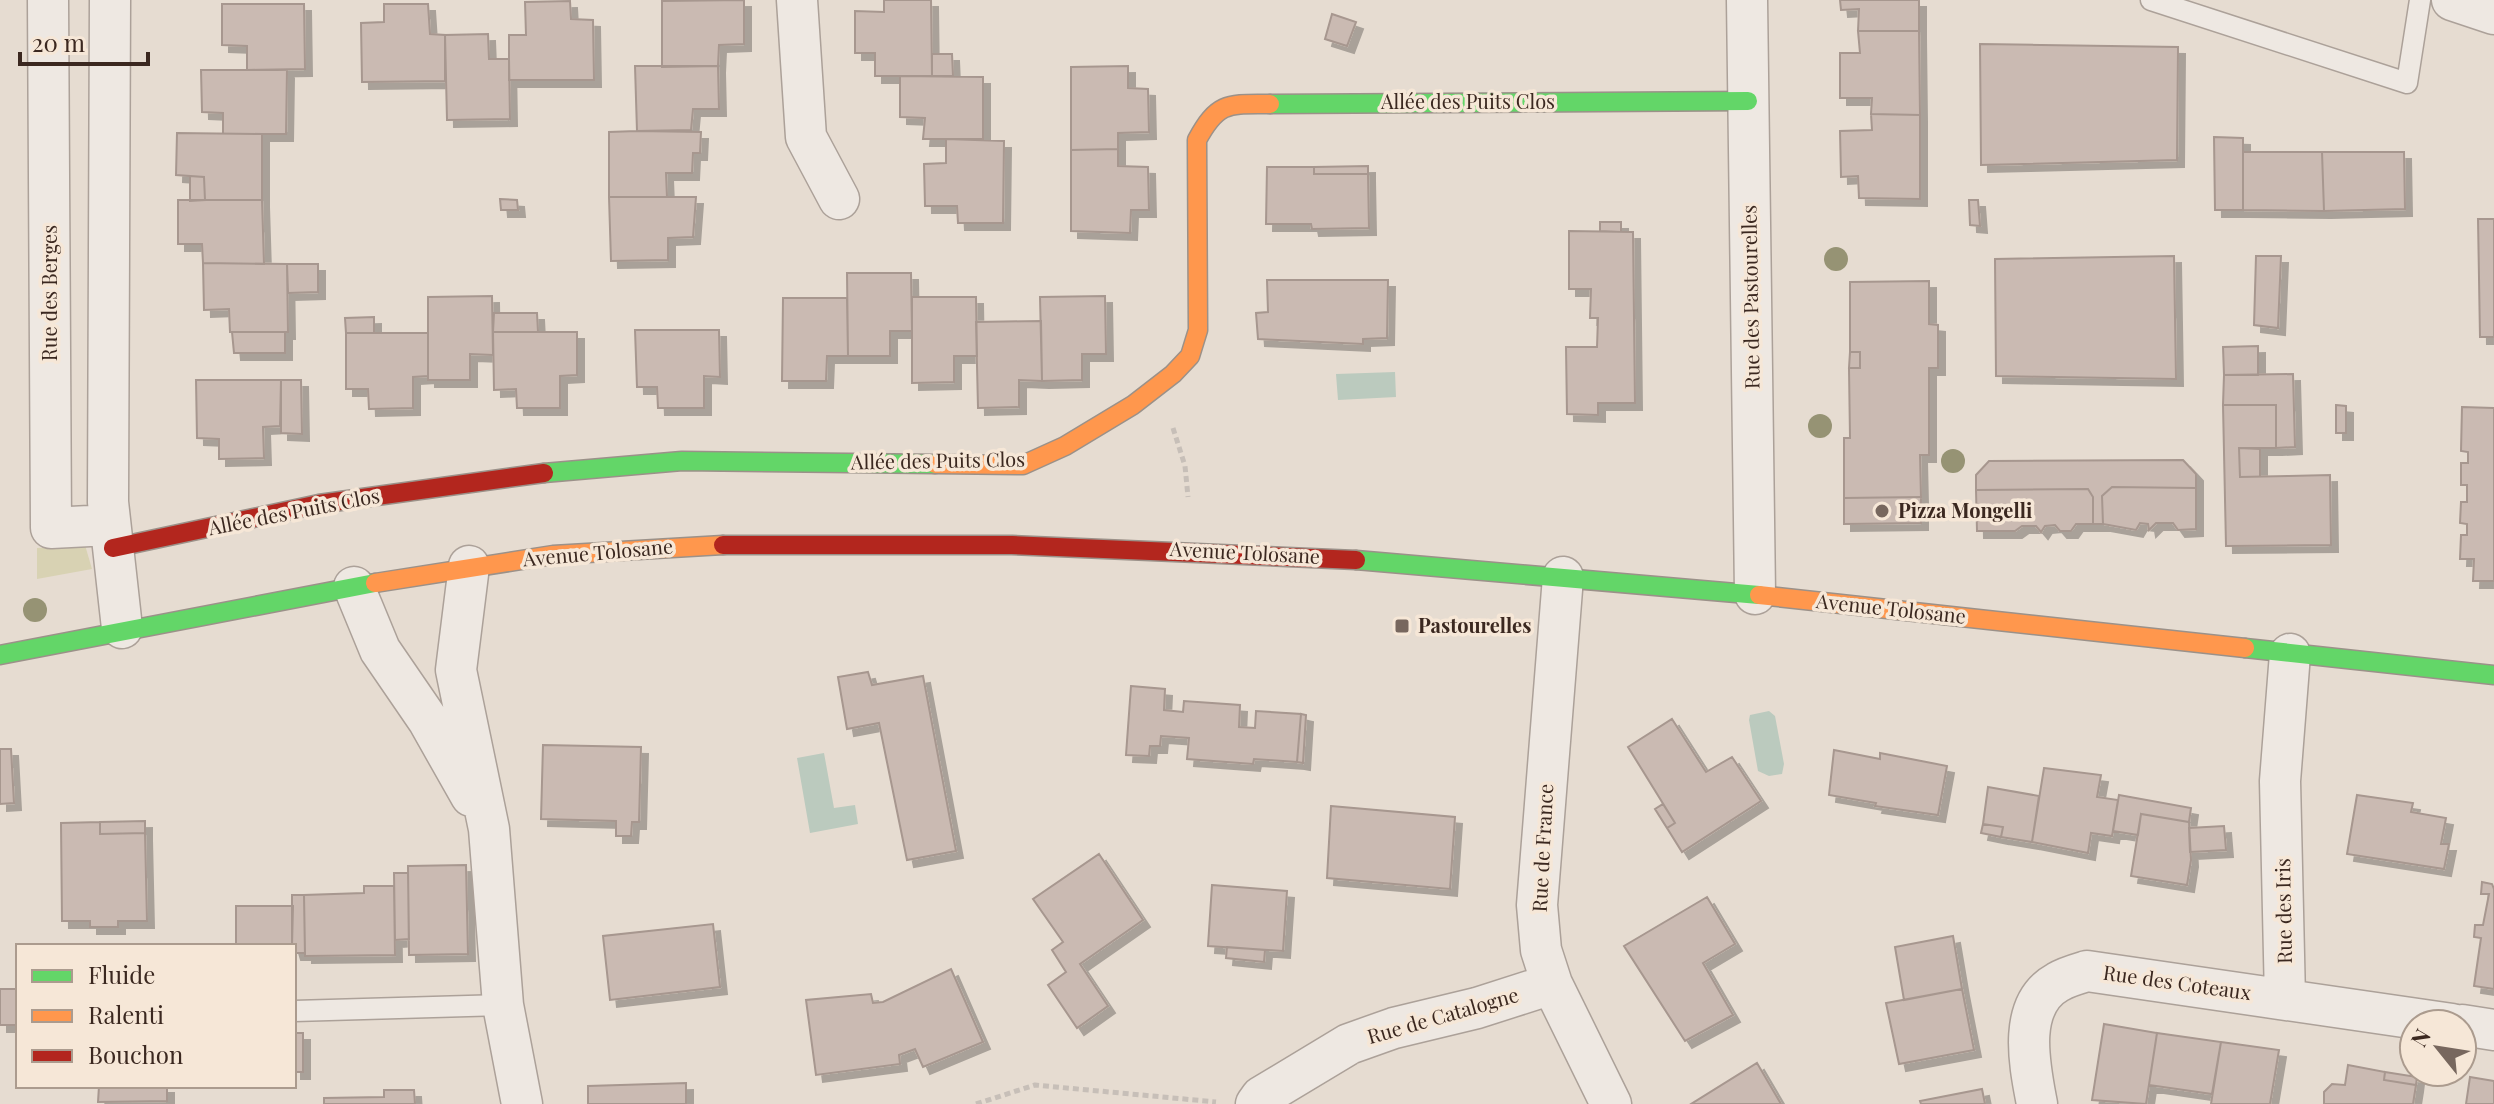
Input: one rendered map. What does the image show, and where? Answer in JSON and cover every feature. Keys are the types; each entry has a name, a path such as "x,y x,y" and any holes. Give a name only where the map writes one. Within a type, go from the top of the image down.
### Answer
{"main road":[{"name":"Allée des Puits Clos","path":"111,537 319,504 581,468 682,461 1023,465 1060,450 1160,385 1190,356 1198,330 1197,140 1209,118 1227,104 1748,101"},
{"name":"Avenue Tolosane","path":"0,655 122,628 469,566 577,553 689,546 912,544 1271,553 1563,577 1755,594 2494,675"}],"street":[{"name":"Rue des Berges","path":"48,0 51,528 111,537"},
{"path":"110,0 111,537 122,628"},
{"path":"797,0 806,137 839,199"},
{"name":"Rue des Pastourelles","path":"1747,0 1755,594"},
{"path":"2452,0 2494,14"},
{"path":"469,566 456,670 489,829 503,1005 522,1104"},
{"name":"Rue de France","path":"1563,577 1537,905 1541,950 1552,984 1611,1104"},
{"path":"354,587 380,650 428,720 489,829"},
{"name":"Rue des Iris","path":"2285,999 2280,781 2290,654"},
{"name":"Rue des Coteaux","path":"2037,1104 2028,1054 2031,1025 2040,1001 2055,983 2087,971 2285,999"},
{"name":"Rue de Catalogne","path":"1256,1104 1261,1097 1349,1044 1394,1028 1477,1008 1552,984"},
{"path":"2285,999 2398,1016"}],"lane":[{"path":"2151,0 2407,83 2420,0"},
{"path":"296,1011 503,1005"}],"path":[{"path":"1160,385 1185,466 1188,497"},
{"path":"976,1104 1035,1085 1220,1104"}],"shaded area":[{"path":"1395,372 1396,397 1338,400 1336,374"},
{"path":"85,545 92,569 37,579 37,548"},
{"path":"1769,711 1775,716 1784,764 1782,774 1769,776 1758,771 1749,720 1750,715"},
{"path":"824,753 834,808 855,805 858,824 810,833 797,758"}],"building":[{"path":"744,0 744,44 719,45 718,66 662,67 662,1"},
{"path":"884,0 931,0 932,76 875,76 875,53 855,53 855,11 884,12"},
{"path":"1840,0 1919,0 1919,31 1858,31 1859,9 1841,10"},
{"path":"570,1 571,19 593,20 594,80 509,80 509,35 526,35 525,2"},
{"path":"222,4 304,4 305,69 247,70 247,46 222,45"},
{"path":"384,4 428,4 430,34 445,35 445,81 362,82 361,23 384,22"},
{"path":"1332,14 1356,22 1347,46 1325,39"},
{"path":"1858,31 1919,31 1920,115 1871,114 1872,98 1840,98 1840,53 1860,53"},
{"path":"488,34 489,59 509,59 510,119 447,120 445,35"},
{"path":"1980,44 2178,47 2177,160 1981,165"},
{"path":"932,54 952,54 953,76 932,76"},
{"path":"635,66 718,66 719,109 693,109 691,130 637,131"},
{"path":"1128,66 1128,88 1148,89 1149,132 1118,133 1118,149 1071,150 1071,67"},
{"path":"201,70 287,70 286,134 223,134 223,113 202,112"},
{"path":"900,76 983,77 983,139 923,139 925,118 900,117"},
{"path":"1871,114 1920,115 1920,199 1859,198 1858,176 1841,177 1840,131 1872,130"},
{"path":"609,132 701,132 700,153 693,153 692,173 666,173 667,197 609,197"},
{"path":"177,133 262,134 262,200 205,200 204,177 176,175"},
{"path":"2214,137 2243,138 2243,210 2215,210"},
{"path":"946,139 1004,141 1003,223 958,223 957,206 925,206 924,164 946,163"},
{"path":"1118,149 1118,166 1148,167 1149,210 1131,210 1130,233 1071,231 1071,150"},
{"path":"2243,152 2322,152 2324,211 2243,210"},
{"path":"2322,152 2404,152 2405,209 2324,211"},
{"path":"1368,166 1368,174 1314,174 1314,167"},
{"path":"1267,167 1314,167 1314,174 1368,174 1369,228 1312,229 1311,224 1266,224"},
{"path":"190,176 204,177 205,200 190,201"},
{"path":"609,197 696,197 693,237 668,238 668,260 611,261"},
{"path":"500,199 517,200 518,210 501,210"},
{"path":"178,200 262,200 264,264 203,263 202,244 178,244"},
{"path":"1969,200 1978,200 1980,226 1970,225"},
{"path":"2478,219 2494,219 2494,337 2480,337"},
{"path":"1600,222 1621,222 1621,232 1600,231"},
{"path":"1569,231 1633,232 1635,403 1598,403 1598,415 1567,414 1566,347 1597,347 1598,318 1590,318 1591,289 1569,289"},
{"path":"2174,256 2176,379 1996,376 1995,259"},
{"path":"2256,256 2281,256 2278,328 2254,325"},
{"path":"203,263 287,264 288,332 230,332 229,309 204,310"},
{"path":"287,264 318,264 318,292 288,293"},
{"path":"847,273 911,273 912,331 890,331 890,356 848,356"},
{"path":"1267,280 1388,280 1387,338 1363,339 1363,344 1258,339 1256,313 1268,312"},
{"path":"1929,281 1929,324 1938,325 1938,368 1929,368 1929,455 1920,455 1921,497 1844,498 1844,438 1850,438 1849,368 1860,368 1860,352 1850,352 1850,282"},
{"path":"492,296 493,355 470,354 470,380 428,380 428,297"},
{"path":"1105,296 1106,354 1082,354 1082,380 1042,381 1040,297"},
{"path":"912,297 976,297 977,356 954,356 954,382 912,383"},
{"path":"783,298 847,298 848,356 827,356 826,381 782,381"},
{"path":"494,313 537,313 538,332 493,332"},
{"path":"374,317 374,333 346,333 345,318"},
{"path":"1041,321 1042,381 1019,380 1019,407 978,408 976,322"},
{"path":"635,330 719,330 720,377 704,376 704,408 658,408 657,387 637,387"},
{"path":"232,332 285,332 285,353 234,353"},
{"path":"493,332 577,332 577,375 560,376 560,408 517,408 516,389 494,390"},
{"path":"346,333 428,333 428,376 413,377 413,408 369,409 368,389 346,389"},
{"path":"2258,346 2258,375 2224,375 2223,347"},
{"path":"1850,352 1860,352 1860,368 1849,368"},
{"path":"2293,374 2295,447 2276,448 2276,405 2223,405 2224,375"},
{"path":"196,380 281,380 280,426 263,427 264,458 219,459 219,439 197,438"},
{"path":"281,380 301,380 302,434 281,433"},
{"path":"2223,405 2276,405 2276,448 2239,448 2240,477 2330,475 2331,545 2226,546"},
{"path":"2336,405 2346,406 2346,433 2336,433"},
{"path":"2462,407 2494,408 2494,581 2473,581 2474,559 2460,559 2461,535 2467,535 2467,524 2460,523 2461,502 2467,502 2467,485 2461,485 2461,463 2468,463 2468,452 2461,451"},
{"path":"2239,448 2260,449 2260,477 2240,477"},
{"path":"2183,460 2196,474 2196,488 2112,487 2102,496 2103,524 2093,524 2093,497 2088,489 1976,490 1976,475 1989,461"},
{"path":"2112,487 2196,488 2196,529 2178,530 2173,523 2156,523 2149,530 2148,524 2140,523 2136,530 2103,524 2102,496"},
{"path":"2088,489 2093,497 2093,524 2076,524 2071,531 2060,531 2055,525 2045,526 2041,532 2036,526 2022,526 2015,531 1977,531 1976,490"},
{"name":"Pizza Mongelli","path":"1921,497 1921,523 1844,524 1844,498"},
{"path":"868,672 872,685 923,676 956,851 907,860 879,723 847,729 838,677"},
{"path":"1131,686 1165,689 1164,710 1183,712 1184,701 1240,705 1239,727 1255,728 1256,711 1301,714 1297,762 1254,759 1253,764 1187,759 1189,738 1161,736 1160,746 1150,746 1149,756 1126,755"},
{"path":"1301,714 1306,715 1303,763 1297,762"},
{"path":"1672,719 1706,772 1732,757 1761,801 1682,852 1667,828 1675,823 1628,747"},
{"path":"543,745 641,747 639,822 632,822 631,836 616,836 616,821 541,819"},
{"path":"0,749 11,749 14,803 0,804"},
{"path":"1834,750 1880,759 1880,753 1947,766 1938,815 1875,806 1876,803 1829,795"},
{"path":"2044,768 2101,775 2097,797 2118,800 2112,836 2091,833 2088,853 2032,842"},
{"path":"1988,787 2039,796 2032,842 2001,837 2003,827 1983,824"},
{"path":"2119,795 2191,808 2189,822 2141,814 2138,835 2113,831"},
{"path":"2357,795 2413,803 2411,812 2446,818 2441,844 2449,844 2444,869 2347,854"},
{"path":"1663,804 1675,823 1667,828 1655,809"},
{"path":"1331,806 1455,817 1450,889 1327,878"},
{"path":"2141,814 2189,822 2191,860 2187,885 2131,876"},
{"path":"145,821 145,833 100,834 100,822"},
{"path":"100,822 100,834 145,833 147,921 118,921 118,927 90,927 90,921 62,921 61,823"},
{"path":"1983,824 2003,827 2001,837 1981,833"},
{"path":"2224,826 2226,850 2190,852 2189,828"},
{"path":"1099,854 1143,920 1080,964 1108,1006 1077,1028 1048,985 1066,972 1052,950 1063,942 1033,899"},
{"path":"466,865 468,954 409,955 408,866"},
{"path":"394,873 408,873 409,939 395,940"},
{"path":"2482,882 2492,884 2494,889 2494,989 2474,986 2481,938 2474,937 2475,925 2483,925 2489,894 2481,894"},
{"path":"1212,885 1287,891 1283,951 1208,946"},
{"path":"364,886 394,886 395,955 305,956 304,895 364,893"},
{"path":"292,895 304,895 305,953 296,953 296,944 292,944"},
{"path":"1707,897 1735,944 1703,963 1733,1015 1685,1041 1624,946"},
{"path":"236,906 293,906 292,944 236,944"},
{"path":"713,924 720,987 610,1000 603,936"},
{"path":"1953,936 1962,989 1904,1000 1895,947"},
{"path":"1227,947 1265,950 1264,962 1226,958"},
{"path":"951,969 983,1042 923,1067 915,1049 899,1055 900,1064 816,1075 806,1000 871,994 873,1003 883,1002"},
{"path":"0,989 16,989 16,1025 0,1025"},
{"path":"1962,989 1974,1050 1899,1064 1886,1003"},
{"path":"2104,1024 2157,1033 2146,1104 2092,1100"},
{"path":"296,1033 303,1033 303,1072 296,1072"},
{"path":"2157,1033 2221,1042 2212,1094 2149,1085"},
{"path":"2221,1042 2279,1050 2270,1104 2211,1104"},
{"path":"1757,1063 1781,1104 1691,1104"},
{"path":"2348,1065 2385,1072 2384,1080 2398,1082 2398,1088 2416,1088 2413,1104 2324,1104 2324,1092 2332,1084 2345,1085"},
{"path":"2385,1072 2398,1074 2398,1082 2384,1080"},
{"path":"2478,1078 2494,1081 2494,1104 2466,1104 2468,1088 2478,1088"},
{"path":"686,1083 686,1104 588,1104 588,1086"},
{"path":"99,1088 167,1088 167,1101 98,1102"},
{"path":"1982,1089 1985,1104 1921,1104 1920,1101"},
{"path":"384,1090 414,1090 415,1104 324,1104 324,1098 384,1097"}],"traffic: fast":[{"path":"1270,104 1748,101"},
{"path":"544,473 682,461 935,464"},
{"path":"1356,560 1759,595"},
{"path":"0,655 375,583"},
{"path":"2245,648 2494,675"}],"traffic: slow":[{"path":"935,464 1023,465 1065,446 1133,405 1173,374 1190,356 1198,330 1197,140 1204,127 1226,107 1270,104"},
{"path":"375,583 553,555 723,545"},
{"path":"1759,595 2245,648"}],"traffic: jam":[{"path":"113,548 319,504 544,473"},
{"path":"723,545 1012,545 1356,560"}],"place":[{"name":"Pizza Mongelli","path":"1882,511"},
{"name":"Pastourelles","path":"1402,626"}]}
